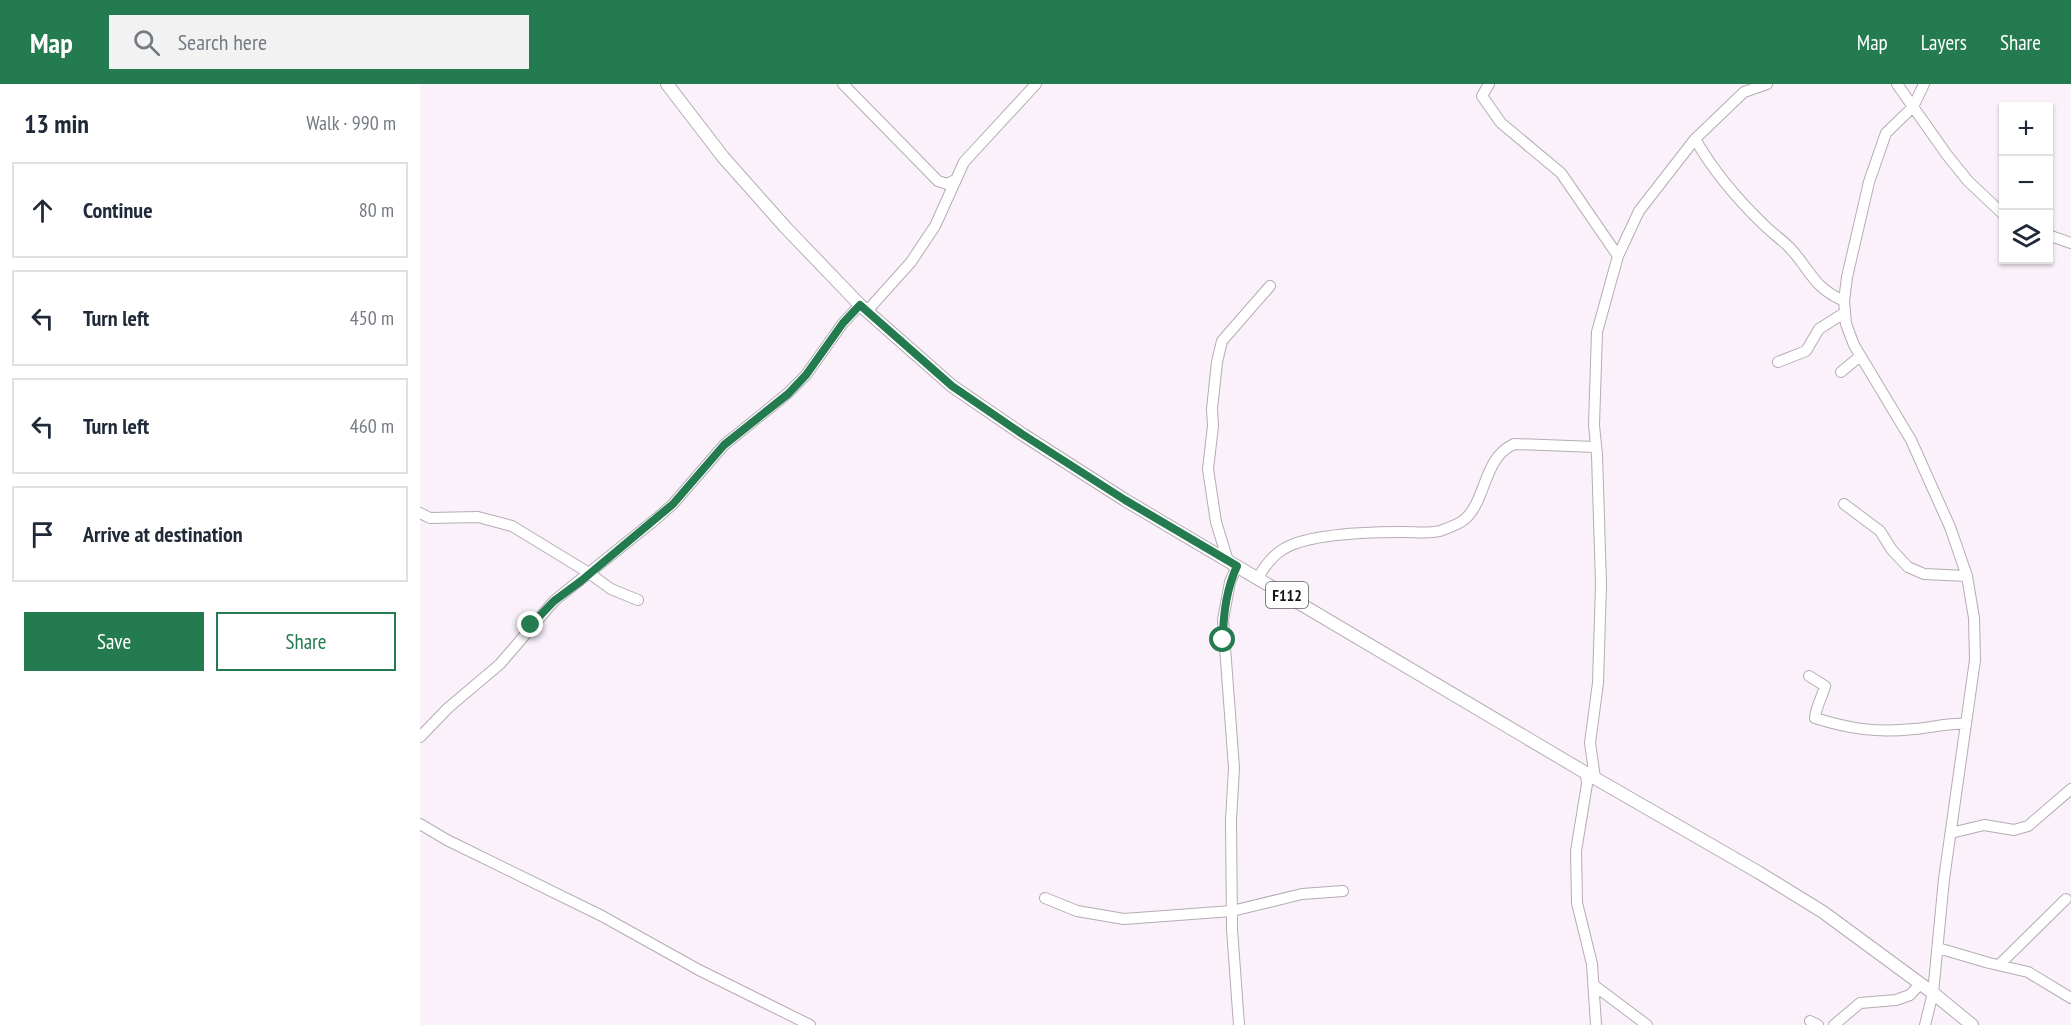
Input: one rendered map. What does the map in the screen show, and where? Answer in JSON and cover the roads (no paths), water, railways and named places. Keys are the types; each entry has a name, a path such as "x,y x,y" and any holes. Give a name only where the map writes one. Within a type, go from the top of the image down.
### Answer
{"main road":[{"name":"F112","path":"667,84 723,157 786,228 864,308 952,386 1125,500 1758,872 1804,901 1933,993 1972,1025"}],"street":[{"path":"843,84 938,181 947,184 955,180"},
{"path":"420,737 465,692 483,680 500,664 554,601 673,504 724,445 788,394 806,375 843,323 864,308 911,262 935,226 955,180 971,154 1036,84"},
{"path":"1489,84 1482,96 1502,123 1561,174 1618,256"},
{"path":"1596,1025 1590,955 1577,903 1576,851 1590,775 1590,743 1598,683 1601,584 1594,425 1597,332 1618,256 1639,211 1695,139 1744,92 1767,84"},
{"path":"1897,84 1968,181 1999,210"},
{"path":"1924,84 1912,107 1886,133 1869,182 1847,277 1844,312 1848,332 1859,357 1911,440 1950,526 1967,576 1974,618 1975,660 1940,912 1933,993 1925,1025"},
{"path":"1695,139 1710,164 1731,191 1789,247 1821,289 1844,301"},
{"path":"938,181 945,204"},
{"path":"2053,236 2071,243"},
{"path":"1239,1025 1232,911 1234,768 1223,620 1232,563 1216,522 1208,469 1214,426 1212,409 1217,362 1222,341 1270,286"},
{"path":"1778,362 1806,351 1819,329 1844,312"},
{"path":"1841,372 1859,357"},
{"path":"1258,578 1273,557 1282,549 1300,542 1332,536 1406,532 1422,534 1454,526 1471,512 1491,467 1508,447 1514,444 1596,447"},
{"path":"1844,504 1880,531 1892,550 1908,567 1924,574 1967,576"},
{"path":"420,513 430,518 478,517 512,526 611,588 638,600"},
{"path":"1809,675 1826,686 1816,707 1815,718 1855,730 1892,731 1950,723 1966,724"},
{"path":"1951,833 1984,825 2021,829 2028,826 2071,789"},
{"path":"420,824 447,840 602,916 699,970 810,1025"},
{"path":"1045,898 1077,911 1124,919 1232,911 1302,894 1343,891"},
{"path":"1999,965 2066,899"},
{"path":"1938,948 2034,974 2071,998"},
{"path":"1834,1025 1860,1003 1910,995 1920,984"},
{"path":"1594,986 1647,1025"}]}
